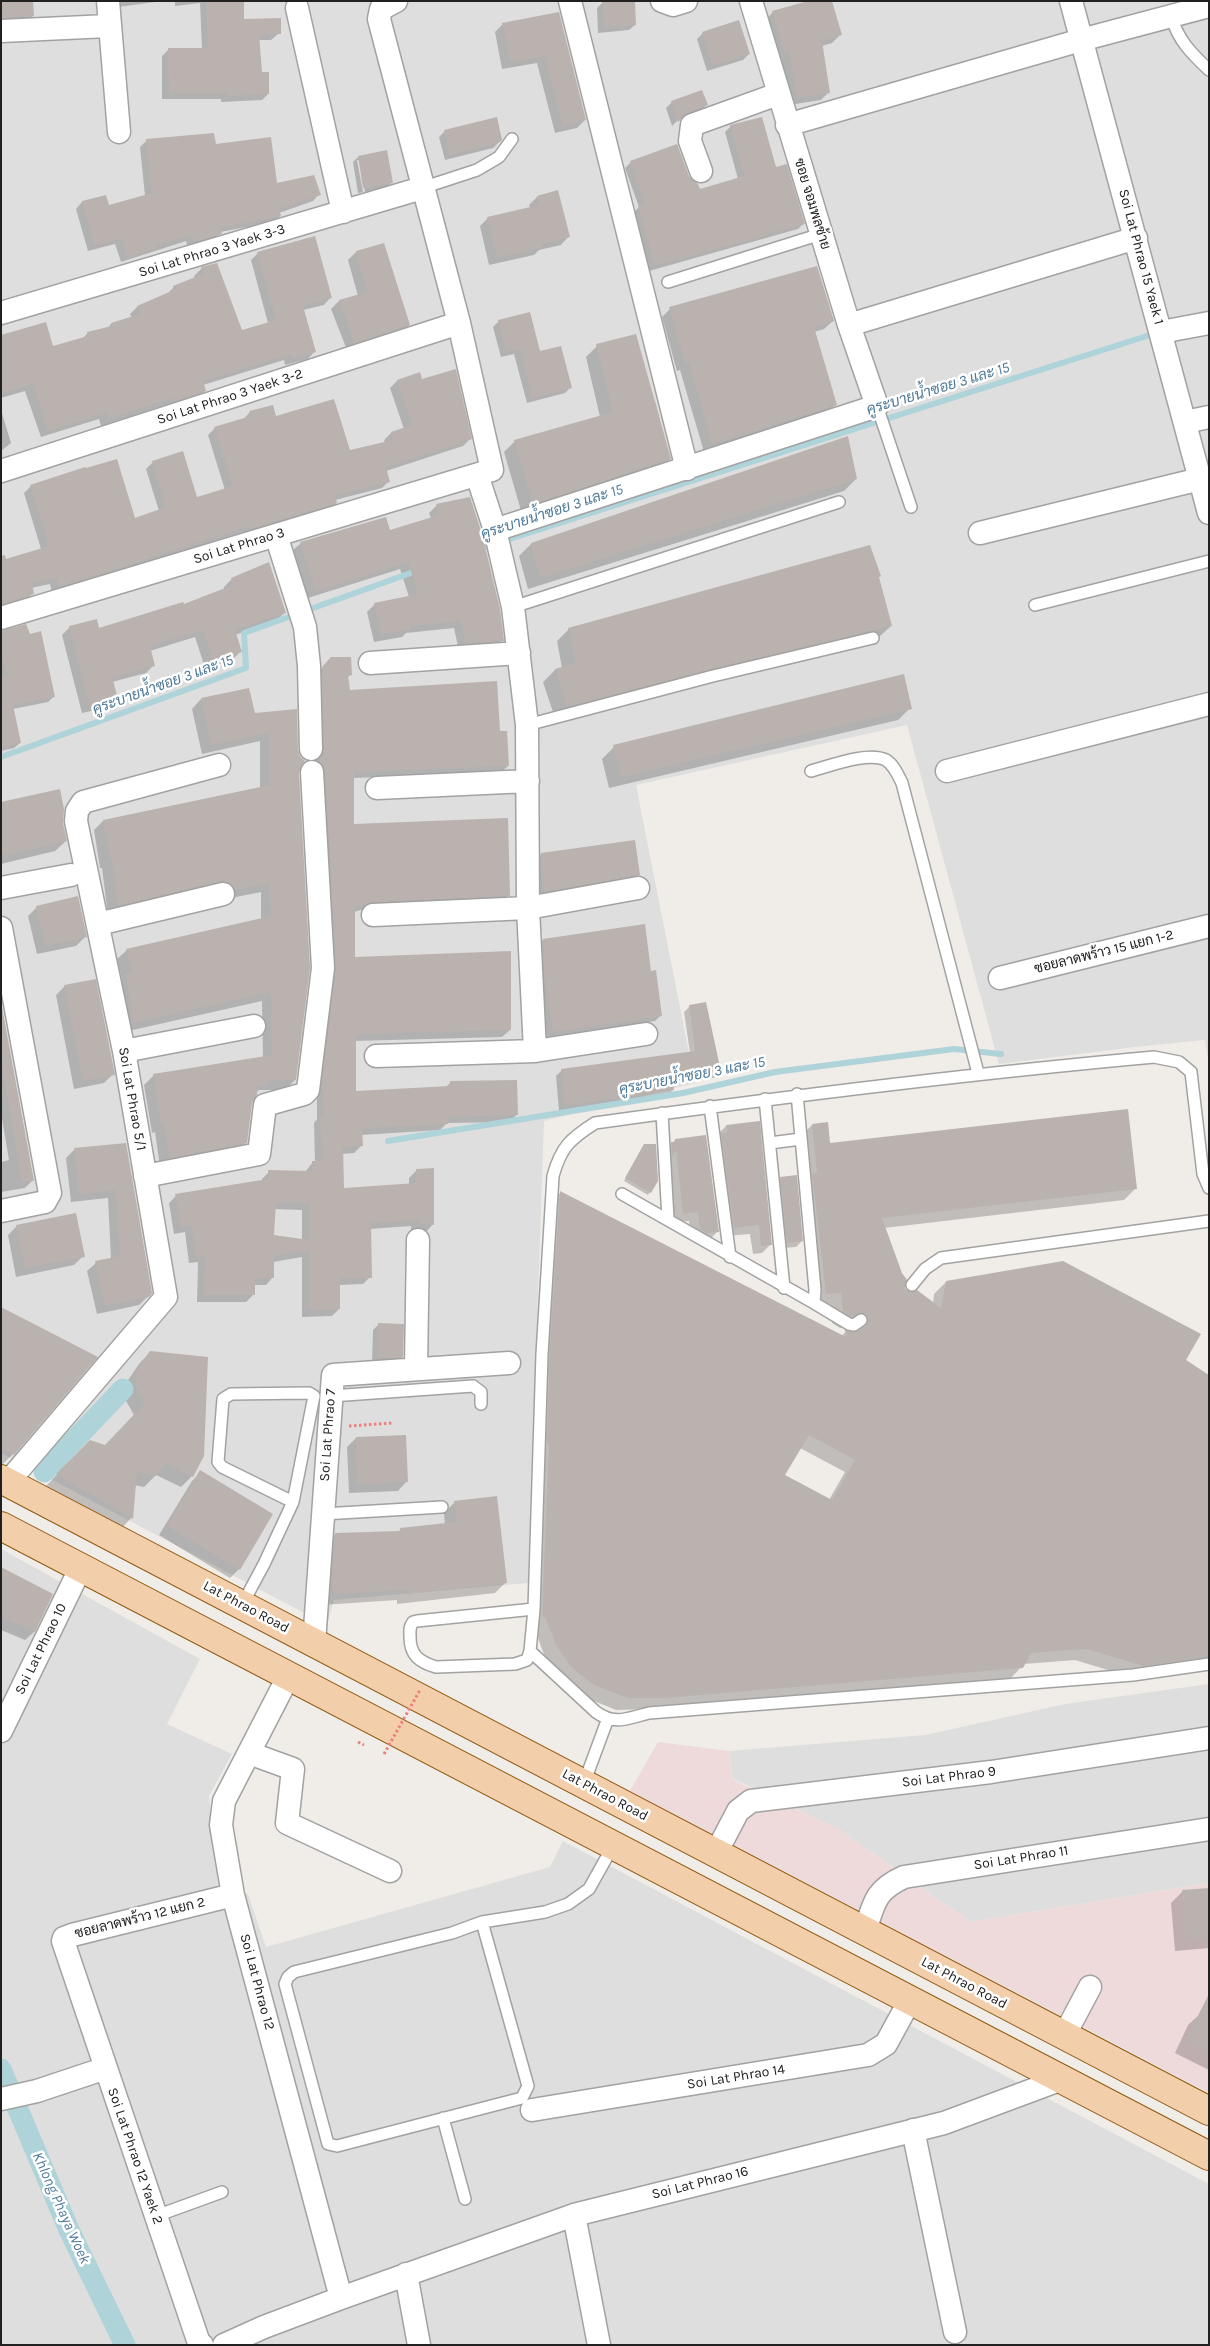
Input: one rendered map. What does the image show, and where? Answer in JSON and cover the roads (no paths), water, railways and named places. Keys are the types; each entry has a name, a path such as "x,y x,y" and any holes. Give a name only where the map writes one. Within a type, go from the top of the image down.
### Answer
{"main road":[{"name":"Lat Phrao Road","path":"5,1480 1209,2111"},
{"path":"1,1526 1209,2156"}],"street":[{"path":"108,1 108,26 119,132"},
{"path":"396,1 381,9 379,19 459,323 485,472 501,536 519,653 527,725 528,908 535,1051"},
{"path":"570,1 687,469"},
{"path":"662,1 673,5 686,1"},
{"name":"ซอย จอมพลซ้าย","path":"751,1 787,125 849,325 879,414"},
{"name":"Soi Lat Phrao 15 Yaek 1","path":"1071,1 1209,513"},
{"path":"787,125 1081,40 1209,6"},
{"path":"297,8 342,212"},
{"path":"1,32 108,26"},
{"path":"701,171 690,140 692,125 778,94"},
{"name":"Soi Lat Phrao 3 Yaek 3-3","path":"1,313 422,188"},
{"path":"849,325 1136,238"},
{"name":"Soi Lat Phrao 3 Yaek 3-2","path":"1,471 459,323"},
{"path":"1161,332 1209,323"},
{"path":"501,536 687,469 879,414"},
{"path":"1185,422 1209,417"},
{"name":"Soi Lat Phrao 3","path":"1,618 485,472"},
{"path":"980,533 1200,479"},
{"path":"276,534 301,612 309,666 310,749"},
{"path":"370,663 519,653"},
{"path":"947,771 1209,704"},
{"name":"Soi Lat Phrao 5/1","path":"5,1480 166,1297 124,1050 76,821 77,811 83,802 219,765"},
{"path":"145,1176 259,1154 265,1105 304,1094 308,1090 322,968 312,772"},
{"path":"377,788 528,781"},
{"path":"1,888 71,875"},
{"path":"373,915 528,908 638,888"},
{"path":"98,924 223,894"},
{"name":"ซอยลาดพร้าว 15 แยก 1-2","path":"1000,978 1209,926"},
{"path":"1,928 50,1193 46,1202 1,1211"},
{"path":"124,1050 254,1026"},
{"path":"376,1056 535,1051 646,1034"},
{"path":"416,1368 418,1240"},
{"name":"Soi Lat Phrao 7","path":"314,1643 332,1377 335,1374 509,1363"},
{"name":"Soi Lat Phrao 10","path":"1,1731 81,1567"},
{"name":"Soi Lat Phrao 12","path":"289,1675 224,1801 221,1825 234,1895 341,2298"},
{"name":"Soi Lat Phrao 9","path":"716,1853 738,1811 751,1801 991,1772 1209,1738"},
{"path":"249,1753 293,1769 288,1823 390,1871"},
{"name":"Soi Lat Phrao 11","path":"865,1932 876,1897 888,1884 904,1877 1209,1829"},
{"name":"ซอยลาดพร้าว 12 แยก 2","path":"106,2068 63,1941 64,1938 234,1895"},
{"path":"1064,2036 1090,1987"},
{"name":"Soi Lat Phrao 14","path":"532,2110 868,2055 886,2044 910,2000"},
{"name":"Soi Lat Phrao 12 Yaek 2","path":"1,2100 37,2091 106,2068 199,2343 202,2345"},
{"name":"Soi Lat Phrao 16","path":"341,2298 574,2215 944,2123 1062,2080"},
{"path":"913,2130 955,2332"},
{"path":"574,2215 598,2345"},
{"path":"406,2274 419,2345"},
{"path":"224,2345 267,2336 341,2298"}],"lane":[{"path":"1171,16 1176,31 1186,49 1209,70"},
{"path":"422,188 477,170 499,157 512,139"},
{"path":"668,282 821,234"},
{"path":"879,414 911,507"},
{"path":"513,608 839,502"},
{"path":"1035,606 1209,561"},
{"path":"527,725 712,676 873,638"},
{"path":"811,771 863,758 876,757 886,761 894,768 902,783 978,1073"},
{"path":"534,1609 413,1622 410,1627 410,1648 413,1654 425,1664 436,1667 515,1664 527,1660 530,1651 534,1609 542,1354 553,1176 558,1158 569,1141 595,1122 797,1094 978,1073 1154,1057 1179,1062 1192,1072 1209,1188"},
{"path":"797,1094 815,1290 814,1304"},
{"path":"765,1099 784,1288"},
{"path":"710,1106 730,1257"},
{"path":"662,1113 668,1220"},
{"path":"770,1143 801,1139"},
{"path":"622,1194 849,1324 854,1325 862,1320"},
{"path":"912,1285 925,1269 941,1258 1209,1221"},
{"path":"331,1396 473,1386 481,1392 481,1404"},
{"path":"242,1605 264,1564 293,1502 314,1396 310,1393 232,1394 226,1396 223,1399 218,1462 222,1467 293,1502"},
{"path":"323,1514 442,1507"},
{"path":"530,1651 596,1712 607,1720 618,1721 649,1712 1133,1675 1209,1664"},
{"path":"584,1783 607,1720"},
{"path":"482,1922 528,2086 522,2098 337,2146 331,2146 326,2143 285,1984 288,1977 294,1972 452,1933 482,1922 545,1912 575,1901 589,1890 613,1846"},
{"path":"443,2118 465,2199"},
{"path":"156,2216 222,2192"}],"waterway":[{"name":"คูระบายน้ำซอย 3 และ 15","path":"478,549 1153,334"},
{"name":"คูระบายน้ำซอย 3 และ 15","path":"1,757 246,668 244,633 419,570"},
{"name":"คูระบายน้ำซอย 3 และ 15","path":"388,1141 683,1093 775,1072 954,1049 1001,1054"},
{"name":"Khlong Phaya Woek","path":"44,1472 123,1389"},
{"name":"Khlong Phaya Woek","path":"1,2069 69,2230 125,2345"}]}
